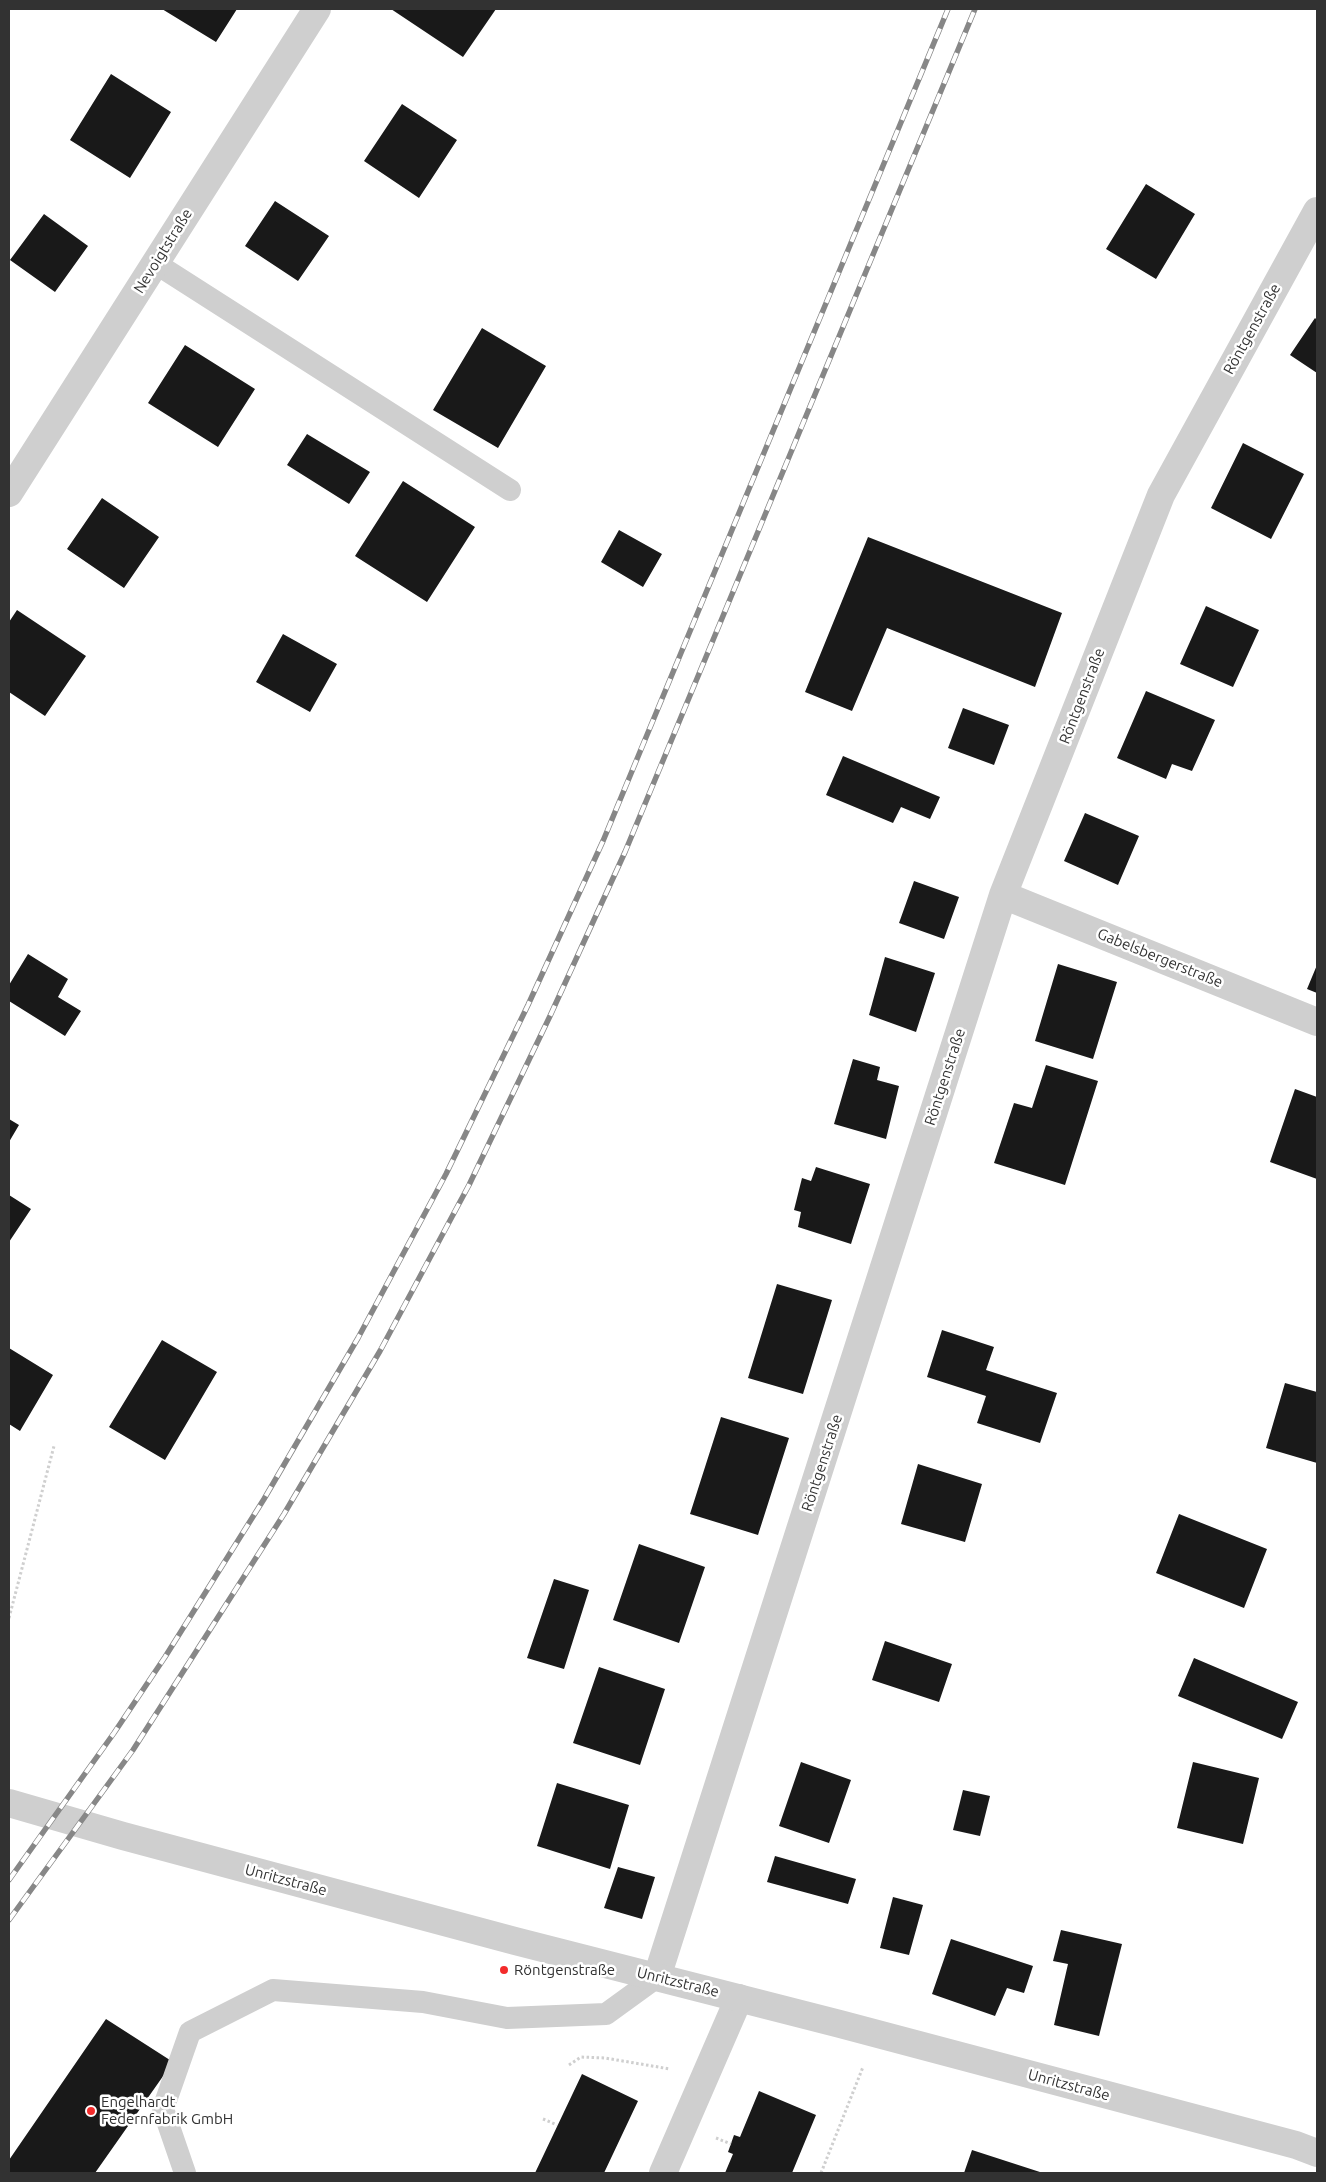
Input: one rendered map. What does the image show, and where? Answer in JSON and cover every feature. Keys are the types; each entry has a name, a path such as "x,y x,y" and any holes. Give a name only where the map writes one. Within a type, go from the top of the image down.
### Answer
{"street":[{"name":"Nevoigtstraße","path":"9,493 317,9"},
{"name":"Röntgenstraße","path":"658,1977 1003,895 1161,495 1317,211"},
{"name":"Gabelsbergerstraße","path":"1003,895 1317,1022"},
{"name":"Unritzstraße","path":"9,1803 171,1849 877,2034 1286,2143 1317,2153"},
{"path":"663,2173 739,1998"}],"lane":[{"path":"155,263 510,490"},
{"path":"185,2173 163,2109 190,2032 273,1990 423,2002 508,2018 606,2014 658,1977"}],"path":[{"path":"9,1618 54,1446"},
{"path":"821,2173 877,2034"},
{"path":"569,2065 581,2057 605,2058 706,2075"},
{"path":"543,2119 557,2125"}],"building":[{"path":"162,9 237,9 216,42"},
{"path":"391,9 496,9 463,57"},
{"path":"111,74 171,112 130,178 70,140"},
{"path":"402,104 457,140 419,198 364,161"},
{"path":"1146,184 1195,214 1156,279 1106,249"},
{"path":"275,201 329,236 298,281 245,246"},
{"path":"44,214 88,246 55,292 10,260"},
{"path":"1315,318 1317,320 1317,373 1290,355"},
{"path":"482,328 546,366 498,448 433,410"},
{"path":"185,345 255,389 218,447 148,403"},
{"path":"307,434 370,472 349,504 287,465"},
{"path":"1243,443 1304,474 1271,539 1211,508"},
{"path":"403,481 475,527 427,602 355,556"},
{"path":"102,498 159,537 124,588 67,549"},
{"path":"619,530 662,554 643,587 601,562"},
{"path":"868,537 1062,613 1035,687 887,628 852,711 805,692"},
{"path":"1206,606 1259,630 1233,687 1180,664"},
{"path":"17,610 86,656 45,716 9,692 9,622"},
{"path":"283,634 337,664 310,712 256,682"},
{"path":"1146,691 1215,720 1192,771 1172,764 1166,779 1117,758"},
{"path":"963,708 1009,725 994,765 948,748"},
{"path":"843,756 940,797 930,819 901,807 893,823 826,795"},
{"path":"1085,813 1139,836 1118,885 1064,861"},
{"path":"914,881 959,897 944,939 899,923"},
{"path":"28,954 68,979 58,997 81,1011 65,1036 9,1001 9,985"},
{"path":"885,957 935,973 916,1032 869,1015"},
{"path":"1058,964 1117,982 1093,1059 1035,1041"},
{"path":"1317,965 1317,993 1307,989"},
{"path":"853,1059 880,1067 877,1080 899,1086 886,1139 834,1124"},
{"path":"1046,1065 1098,1081 1065,1185 994,1163 1014,1103 1032,1108"},
{"path":"1295,1089 1317,1097 1317,1179 1270,1162"},
{"path":"9,1119 19,1125 9,1142"},
{"path":"816,1167 870,1184 851,1244 798,1227 801,1212 794,1210 802,1178 811,1181"},
{"path":"9,1195 31,1209 9,1242"},
{"path":"777,1284 832,1300 803,1394 748,1378"},
{"path":"942,1330 994,1347 986,1370 1057,1393 1040,1443 977,1423 986,1396 927,1377"},
{"path":"162,1340 217,1372 165,1460 109,1427"},
{"path":"9,1348 53,1375 20,1431 9,1424"},
{"path":"1285,1383 1317,1392 1317,1463 1266,1448"},
{"path":"721,1417 789,1438 758,1535 690,1514"},
{"path":"918,1464 982,1484 965,1542 901,1524"},
{"path":"1179,1514 1267,1549 1244,1608 1156,1573"},
{"path":"639,1544 705,1567 679,1643 613,1620"},
{"path":"554,1579 589,1590 564,1669 527,1658"},
{"path":"885,1641 952,1664 939,1702 872,1680"},
{"path":"1194,1658 1298,1702 1282,1739 1178,1696"},
{"path":"599,1667 665,1689 640,1765 573,1743"},
{"path":"801,1762 851,1780 829,1843 779,1826"},
{"path":"1193,1762 1259,1778 1243,1844 1177,1828"},
{"path":"557,1783 629,1805 610,1869 537,1846"},
{"path":"963,1790 990,1796 980,1836 953,1830"},
{"path":"775,1856 856,1879 848,1904 767,1882"},
{"path":"618,1867 655,1877 642,1919 604,1908"},
{"path":"893,1897 923,1905 909,1955 880,1948"},
{"path":"1061,1930 1122,1944 1099,2036 1054,2025 1068,1964 1053,1961"},
{"path":"951,1939 1033,1966 1024,1993 1007,1988 995,2016 932,1994"},
{"name":"Engelhardt Federnfabrik GmbH","path":"106,2019 173,2062 95,2173 9,2173 9,2160"},
{"path":"582,2074 638,2101 604,2173 535,2173"},
{"path":"759,2091 816,2115 792,2173 725,2173 733,2154 728,2152 734,2135 740,2137"},
{"path":"972,2150 1043,2173 964,2173"}],"railway":[{"path":"9,1880 114,1733 165,1657 264,1499 358,1338 446,1174 528,1005 603,841 948,9"},
{"path":"9,1920 133,1750 284,1514 380,1351 469,1185 550,1016 625,852 975,9"}],"place":[{"name":"Röntgenstraße","path":"504,1970"},
{"name":"Engelhardt Federnfabrik GmbH","path":"91,2111"}]}
